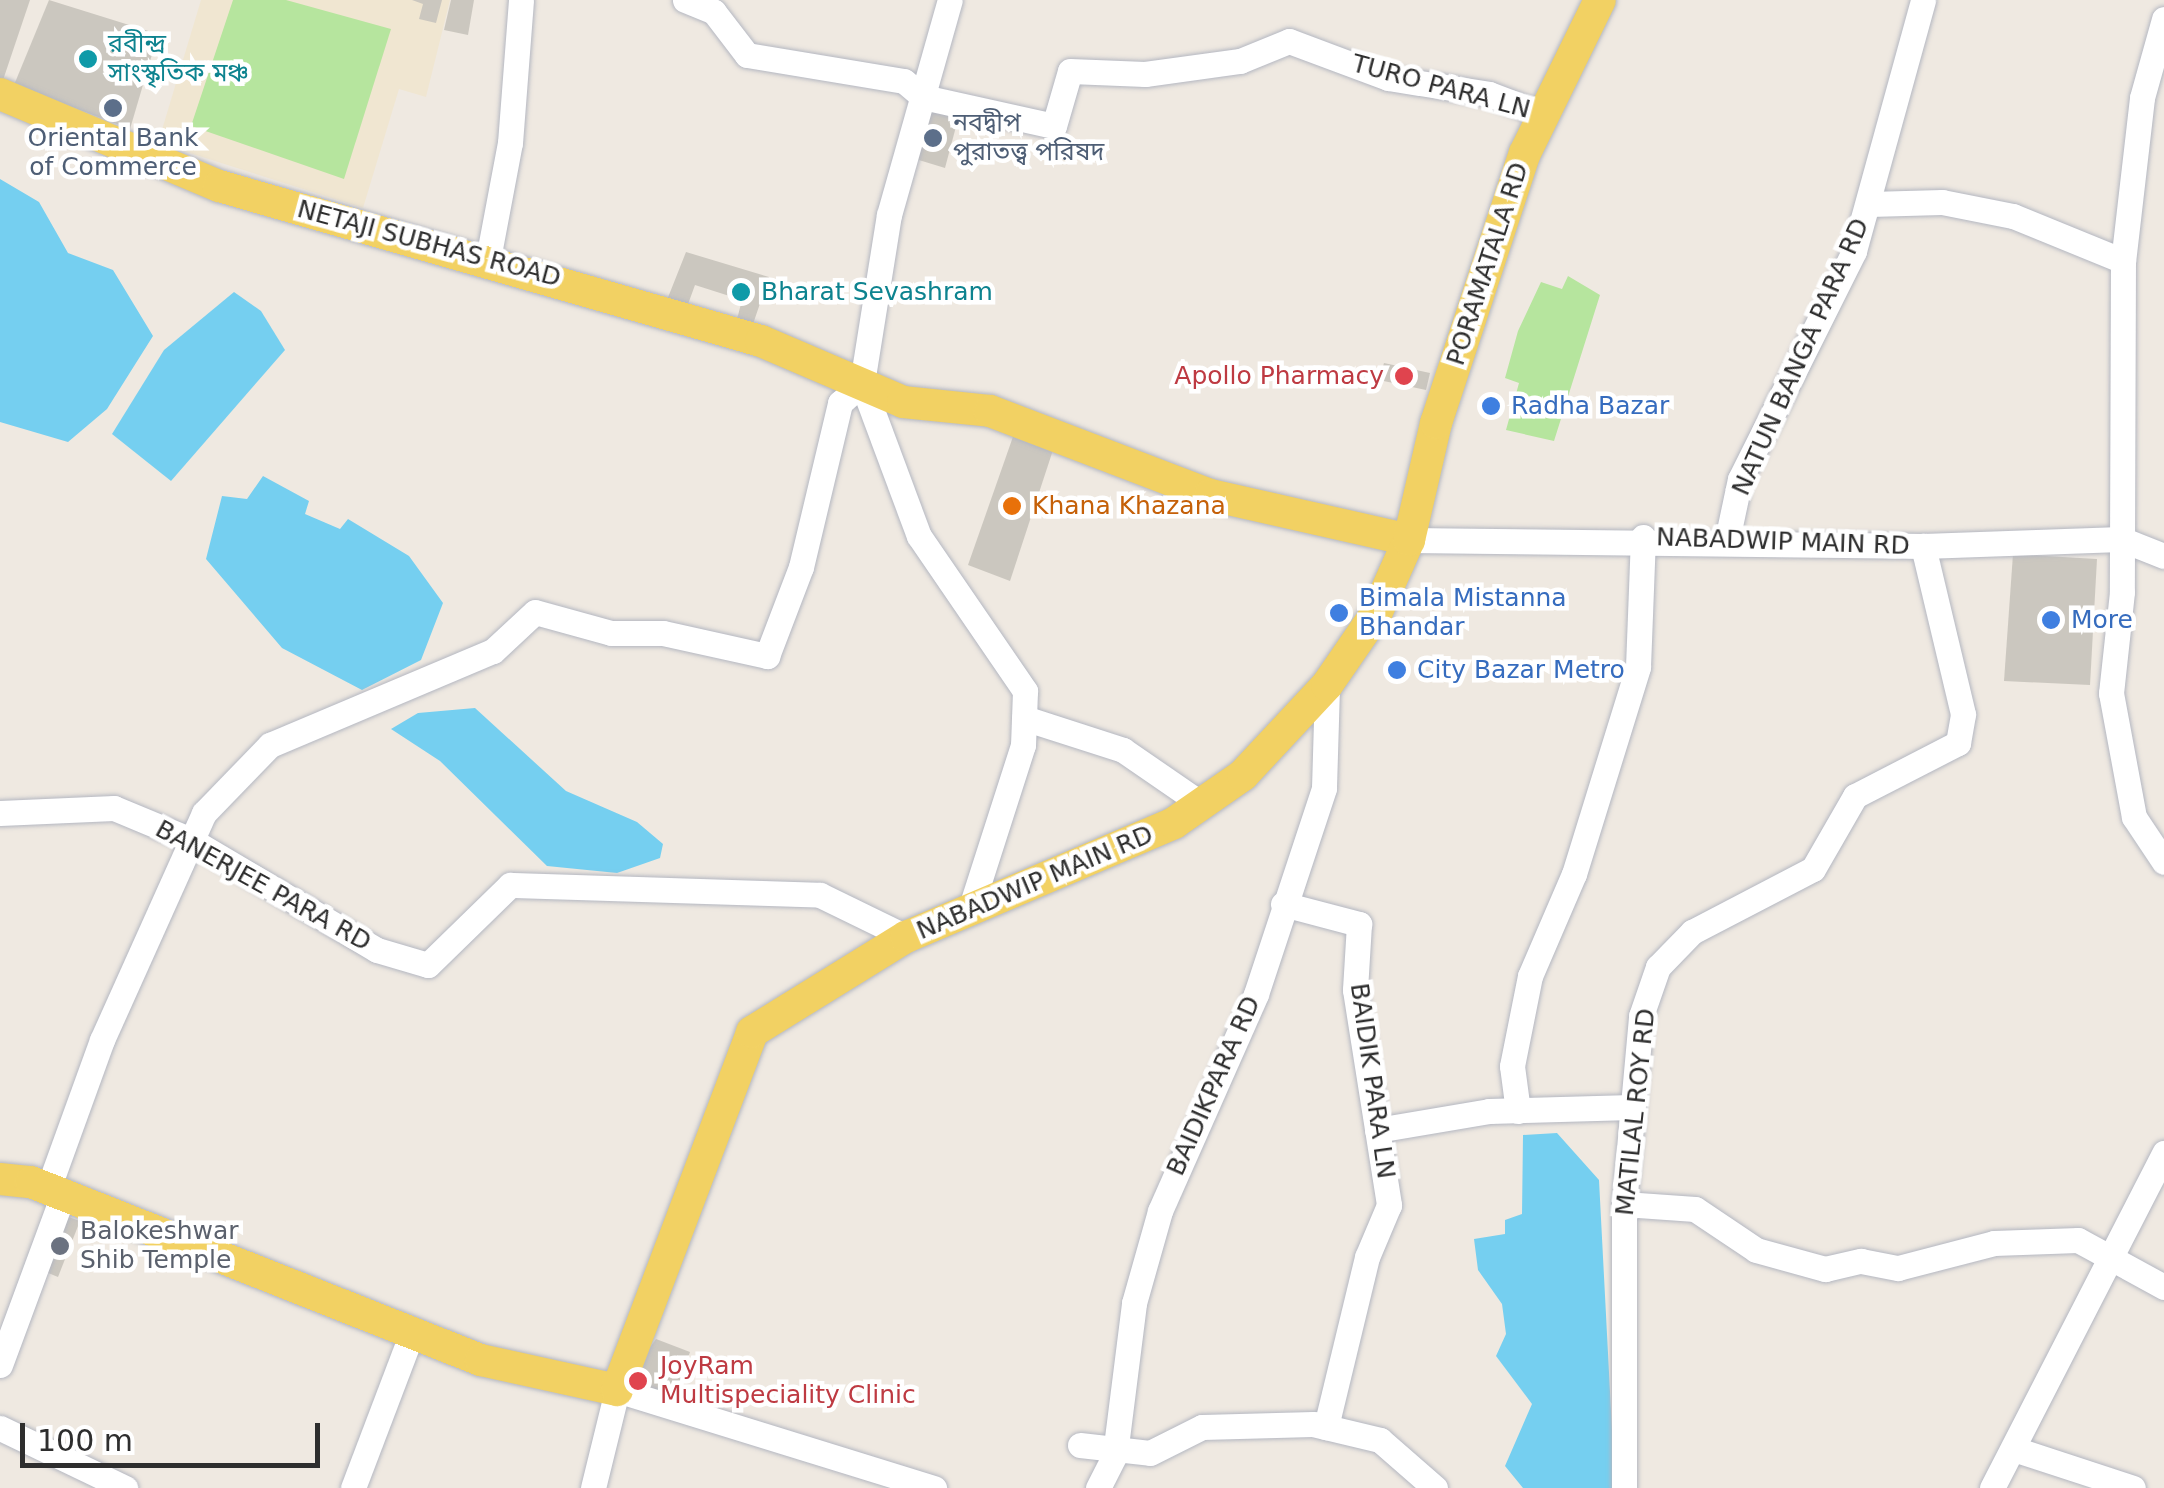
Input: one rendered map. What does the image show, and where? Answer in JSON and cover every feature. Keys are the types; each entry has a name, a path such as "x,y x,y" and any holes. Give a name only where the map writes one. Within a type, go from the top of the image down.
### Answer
{"main road":[{"name":"PORAMATALA RD","path":"1409,540 1436,423 1542,114 1600,0"},
{"name":"NETAJI SUBHAS ROAD","path":"0,94 219,186 488,258 761,341 859,389 903,402 990,411 1210,495 1409,540"},
{"name":"NABADWIP MAIN RD","path":"617,1390 752,1032 906,937 971,907 1069,874 1203,805 1327,684 1376,614 1409,540"},
{"path":"0,1179 55,1193 410,1334 617,1390"}],"street":[{"path":"488,258 521,0"},
{"path":"685,0 714,12 747,55 919,93"},
{"path":"950,0 919,93 890,216 859,389 919,536 1025,691 1024,718 971,907"},
{"name":"NATUN BANGA PARA RD","path":"1727,540 1740,479 1868,204 1923,0"},
{"path":"2164,19 2142,98 2122,261 2121,539 2111,694 2134,817 2164,862"},
{"name":"TURO PARA LN","path":"919,93 1054,126 1070,71 1164,72 1240,61 1288,41 1388,78 1489,94 1542,114"},
{"path":"1868,204 1942,202 2012,216 2122,261"},
{"path":"0,1364 55,1193 192,838 218,792 270,745 493,651 535,612 610,634 681,636 767,656 800,567 840,403 859,389"},
{"path":"1518,1111 1512,1066 1530,976 1574,874 1638,666 1643,538"},
{"name":"NABADWIP MAIN RD","path":"1409,540 1643,538 1923,546 2121,539 2164,556"},
{"name":"MATILAL ROY RD","path":"1624,1488 1624,1204 1641,1016 1658,967 1692,932 1814,869 1856,796 1958,743 1963,714 1923,546"},
{"name":"BAIDIKPARA RD","path":"1098,1488 1115,1454 1134,1303 1160,1211 1256,994 1324,788 1327,684"},
{"path":"1024,718 1123,750 1203,805"},
{"name":"BANERJEE PARA RD","path":"0,813 114,808 192,838 376,950 428,965 510,886 820,895 906,937"},
{"name":"BAIDIK PARA LN","path":"1284,904 1359,924 1355,990 1390,1205 1367,1257 1326,1427"},
{"path":"1376,1130 1518,1111 1632,1107"},
{"path":"1992,1488 2164,1153"},
{"path":"1624,1204 1694,1209 1756,1250 1826,1270 1861,1262 1898,1268 1994,1242 2078,1240 2164,1287"},
{"path":"352,1488 410,1334"},
{"path":"617,1390 929,1487"},
{"name":"NABADWIP MAIN RD","path":"593,1488 617,1390"},
{"path":"1080,1445 1115,1454 1150,1453 1232,1422 1326,1427 1380,1440 1434,1488"},
{"path":"0,1428 125,1488"},
{"path":"2014,1450 2133,1488"}],"shaded area":[{"path":"201,0 450,0 426,97 399,89 363,208 158,143"}],"green space":[{"path":"233,0 286,0 391,29 344,179 191,126"},
{"path":"1568,276 1600,295 1554,441 1506,430 1519,383 1505,378 1518,331 1541,282 1562,289"}],"water":[{"path":"0,179 39,202 68,253 113,270 153,336 107,409 68,442 0,422"},
{"path":"234,292 261,311 285,350 171,481 112,434 164,350"},
{"path":"263,476 309,501 305,514 340,529 348,519 409,556 443,603 421,660 362,690 282,648 206,559 222,496 247,499"},
{"path":"475,708 566,791 637,822 663,844 660,858 617,873 547,866 440,761 391,729 418,713"},
{"path":"1557,1133 1599,1180 1615,1488 1523,1488 1505,1466 1532,1404 1496,1356 1506,1334 1502,1304 1478,1270 1474,1239 1505,1234 1505,1220 1522,1214 1523,1135"}],"building":[{"path":"0,0 30,0 1,86 0,86"},
{"name":"রবীন্দ্র সাংস্কৃতিক মঞ্চ","path":"49,0 158,34 130,129 14,85"},
{"path":"412,0 442,0 436,23 419,19 423,4"},
{"path":"451,0 474,0 468,35 444,30"},
{"name":"নবদ্বীপ পুরাতত্ত্ব পরিষদ","path":"923,108 958,119 945,168 909,157"},
{"name":"Bharat Sevashram","path":"686,252 769,277 752,327 736,323 742,300 695,285 687,307 667,300"},
{"name":"Apollo Pharmacy","path":"1384,363 1430,373 1426,390 1379,380"},
{"name":"Khana Khazana","path":"1015,431 1054,447 1010,581 968,565"},
{"name":"More","path":"2013,554 2097,559 2090,685 2004,681"},
{"name":"Balokeshwar Shib Temple","path":"60,1214 80,1221 58,1277 41,1270"},
{"path":"656,1339 690,1352 672,1403 622,1387"}],"place":[{"name":"রবীন্দ্র সাংস্কৃতিক মঞ্চ","path":"88,59"},
{"name":"Oriental Bank of Commerce","path":"113,108"},
{"name":"নবদ্বীপ পুরাতত্ত্ব পরিষদ","path":"933,138"},
{"name":"Bharat Sevashram","path":"741,292"},
{"name":"Apollo Pharmacy","path":"1404,376"},
{"name":"Radha Bazar","path":"1491,406"},
{"name":"Khana Khazana","path":"1012,506"},
{"name":"Bimala Mistanna Bhandar","path":"1339,613"},
{"name":"More","path":"2051,620"},
{"name":"City Bazar Metro","path":"1397,670"},
{"name":"Balokeshwar Shib Temple","path":"60,1246"},
{"name":"JoyRam Multispeciality Clinic","path":"638,1381"}]}
